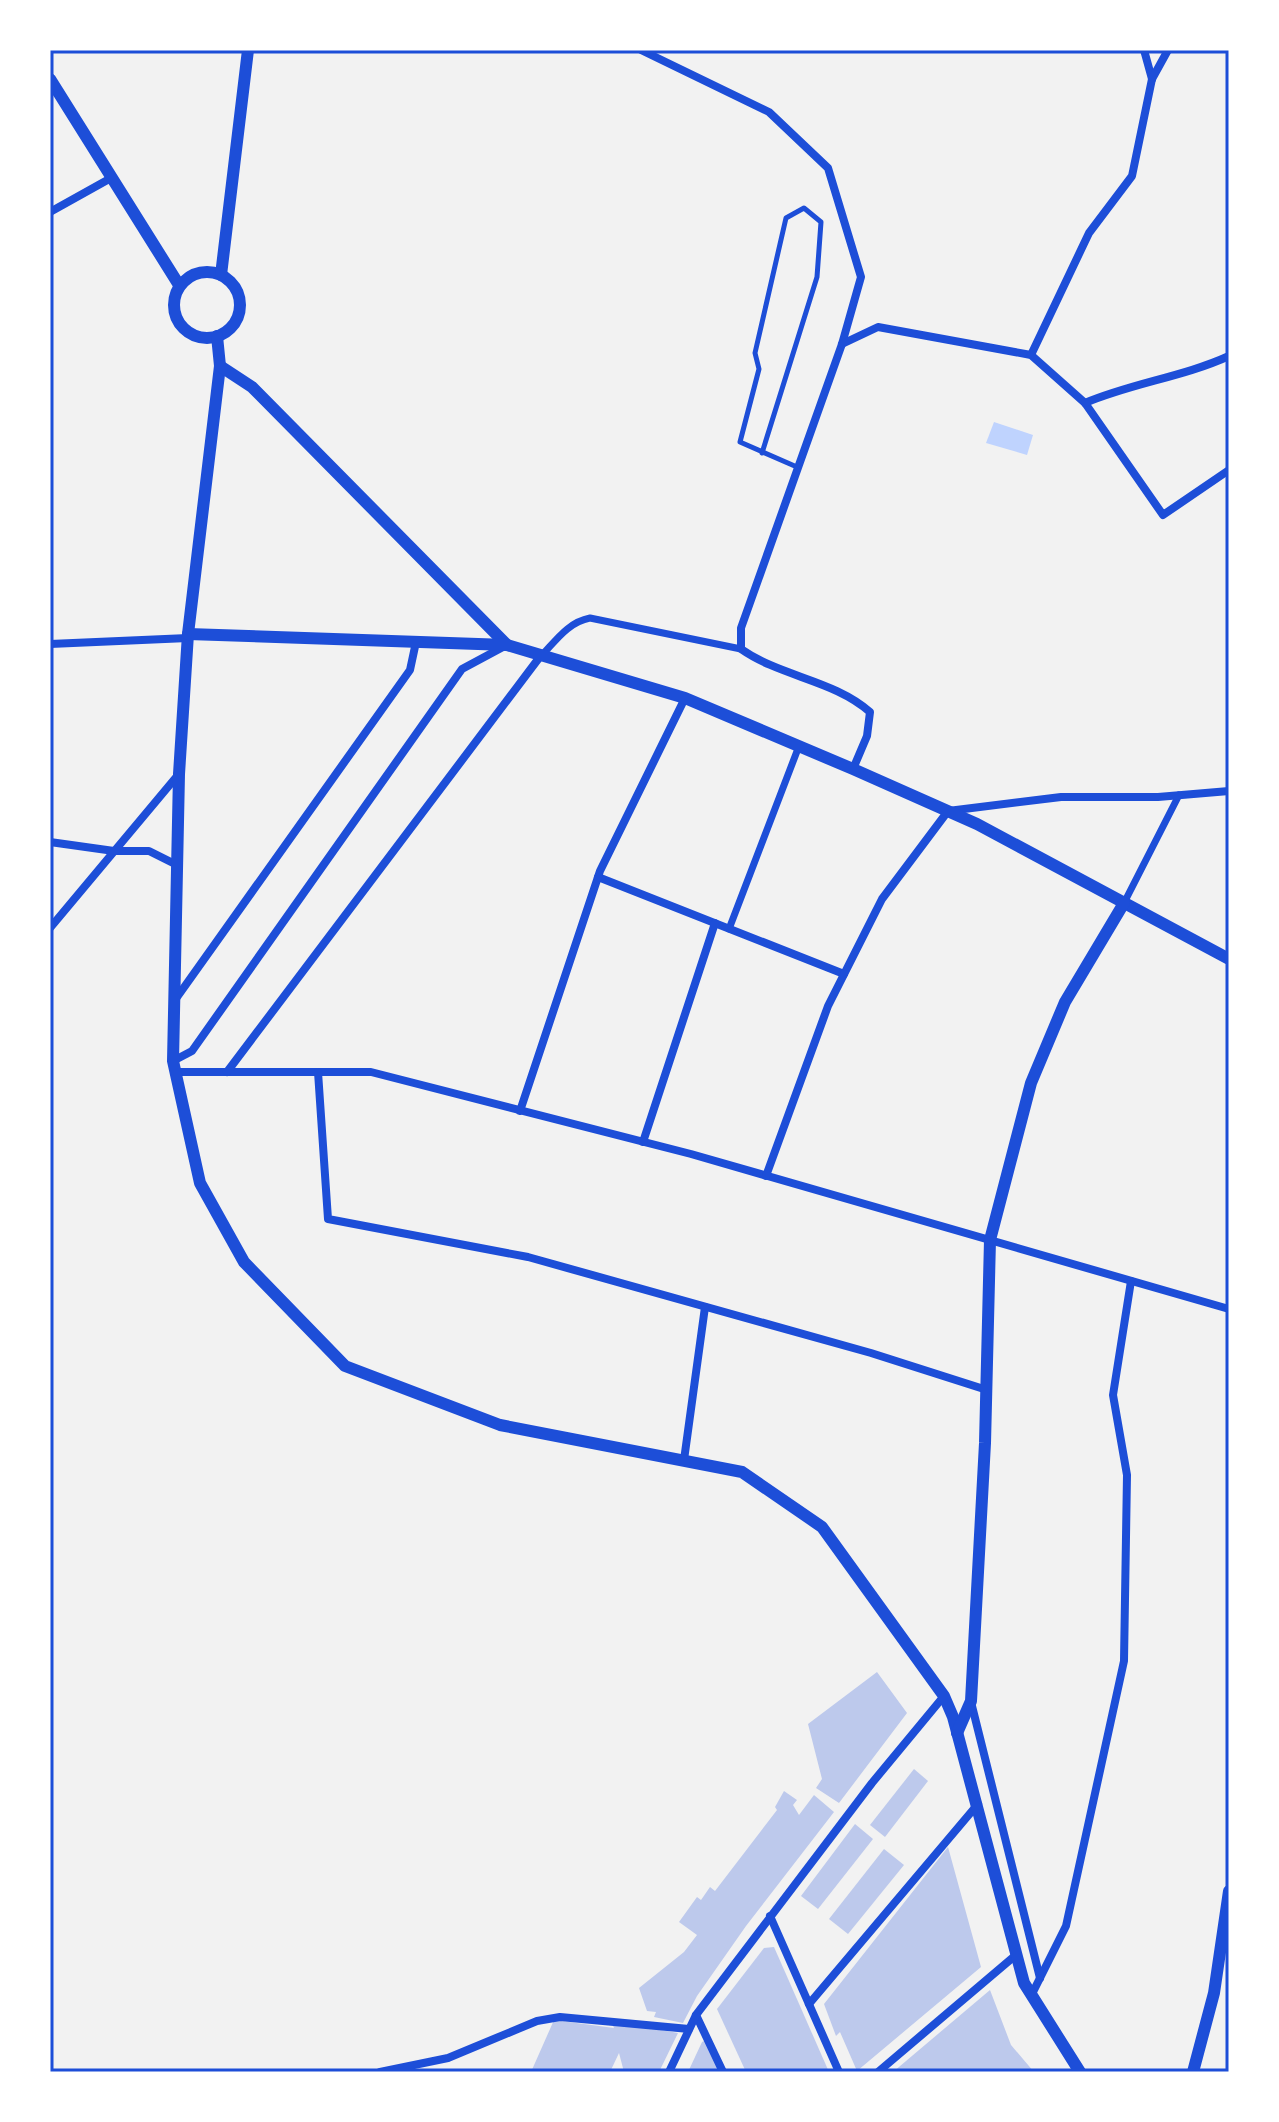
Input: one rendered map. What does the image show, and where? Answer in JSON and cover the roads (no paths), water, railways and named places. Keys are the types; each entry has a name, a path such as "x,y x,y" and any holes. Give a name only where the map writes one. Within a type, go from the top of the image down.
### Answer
{"street":[{"path":"221,275 248,50"},
{"path":"641,50 769,112 828,168 861,277 842,344 741,628 741,649"},
{"path":"1144,50 1152,79"},
{"path":"1031,355 1089,233 1132,176 1152,79 1168,50"},
{"path":"50,79 179,285"},
{"path":"50,212 111,178"},
{"path":"206,271 221,275 233,285 239,297 239,312 233,325 217,336 196,336 183,328 175,315 173,299 179,285 191,275 206,271"},
{"path":"842,344 878,327 1031,355 1085,403 1163,515 1229,470"},
{"path":"217,336 220,366 188,636 179,774 174,1000 174,1067 200,1183 244,1262 345,1366 500,1425 742,1472 822,1527 944,1696 978,1804 1024,1983 1080,2072"},
{"path":"1085,403 1118,389 1166,378 1229,356"},
{"path":"220,366 252,387 507,645"},
{"path":"227,1072 543,654 578,620 590,618 741,649 764,664 854,697 870,712 867,736 853,769"},
{"path":"50,644 188,636 507,645 543,654 685,698 948,811 1229,959"},
{"path":"174,1000 410,670 416,642"},
{"path":"174,1067 192,1051 462,669 507,645"},
{"path":"520,1111 598,877 685,698"},
{"path":"729,929 799,746"},
{"path":"50,928 179,774"},
{"path":"766,1176 828,1006 882,899 948,811 1061,797 1229,791"},
{"path":"1040,1978 990,1791 971,1701 987,1390 990,1240 1031,1083 1065,1002 1124,903 1179,795"},
{"path":"50,842 114,851 149,851 177,865"},
{"path":"598,877 844,974"},
{"path":"643,1142 715,923"},
{"path":"174,1067 227,1072 371,1072 643,1142 1229,1309"},
{"path":"318,1072 328,1219 528,1257 871,1353 987,1390"},
{"path":"1032,1994 1066,1926 1124,1661 1127,1475 1113,1395 1131,1281"},
{"path":"684,1460 705,1307"},
{"path":"669,2072 696,2015 944,1696"},
{"path":"957,1733 971,1701"},
{"path":"809,2004 978,1804"},
{"path":"1193,2072 1214,1993 1229,1891"},
{"path":"770,1916 839,2072"},
{"path":"878,2072 1017,1954"},
{"path":"696,2015 723,2072"},
{"path":"380,2072 448,2058 537,2021 560,2017 689,2029"}],"lane":[{"path":"762,453 817,277 821,222 804,208 786,218 755,353 759,369 740,442 762,453 798,468"}],"water":[{"path":"994,422 1033,435 1027,455 986,443"}]}
